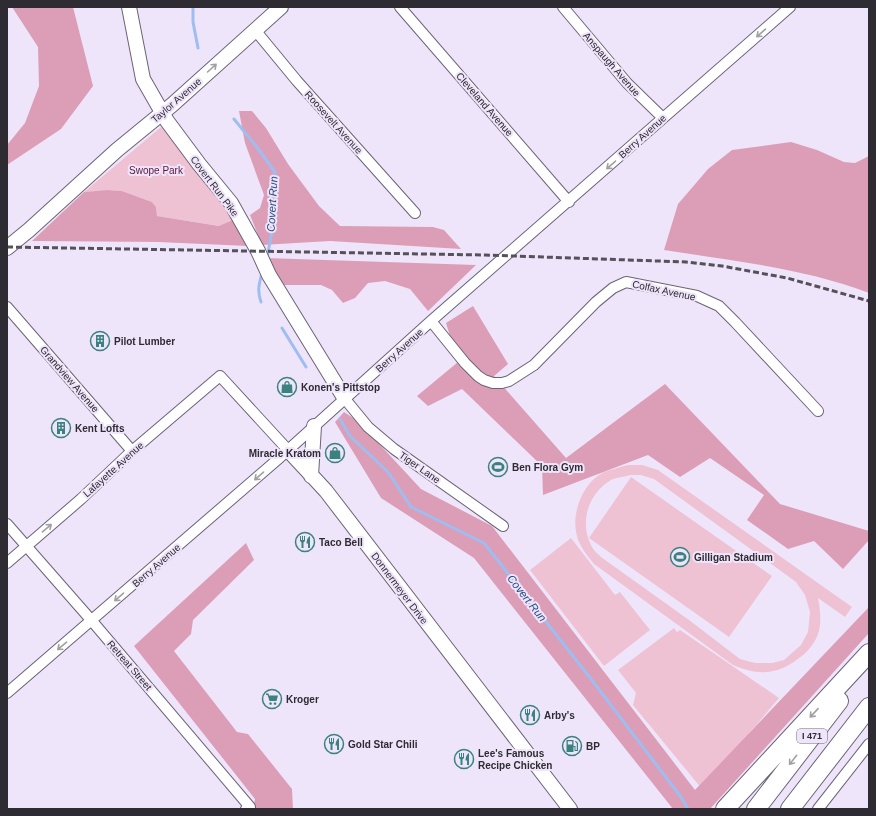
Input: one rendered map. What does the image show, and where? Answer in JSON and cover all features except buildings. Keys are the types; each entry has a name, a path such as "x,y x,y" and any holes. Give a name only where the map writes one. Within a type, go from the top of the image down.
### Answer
{"highway":[{"path":"725,809 869,653"},
{"name":"I 471","path":"756,809 869,663"},
{"name":"I 471","path":"790,809 869,707"}],"street":[{"name":"Covert Run Pike","path":"129,7 143,79 162,113 188,151 231,203 256,246 269,275 344,399"},
{"name":"Taylor Avenue","path":"7,248 281,7"},
{"name":"Cleveland Avenue","path":"400,7 569,202"},
{"name":"Anspaugh Avenue","path":"563,7 627,83 663,118"},
{"name":"Berry Avenue","path":"7,693 288,450 431,322 790,7"},
{"name":"Roosevelt Avenue","path":"255,30 302,86 415,213"},
{"name":"Colfax Avenue","path":"431,322 465,363 478,376 493,383 502,383 509,381 534,365 596,302 613,288 626,282 697,296 719,306 818,411"},
{"name":"Grandview Avenue","path":"7,307 132,451"},
{"name":"Lafayette Avenue","path":"7,563 81,499 132,451 220,376"},
{"name":"Donnermeyer Drive","path":"220,376 326,491 460,668 570,809"},
{"name":"Tiger Lane","path":"344,399 368,427 394,449 503,526"},
{"path":"311,476 314,426"},
{"name":"Retreat Street","path":"7,524 92,621 248,808"},
{"path":"818,809 869,744"}],"green space":[{"name":"Swope Park","path":"161,127 235,219 220,226 157,216 156,207 152,202 122,191 107,190 84,192"},
{"path":"628,465 642,465 658,470 852,607 845,617 818,598 820,621 817,637 808,651 783,668 775,671 759,672 742,669 733,665 594,564 580,544 575,525 576,514 578,504 588,485 604,472","holes":["630,475 641,475 654,479 796,582 805,595 810,612 808,632 801,645 784,660 772,663 755,663 740,659 689,620 601,557 594,550 588,536 586,517 588,508 597,492 611,480 616,478"]},
{"name":"Gilligan Stadium","path":"631,477 772,576 729,637 589,538"},
{"path":"571,538 615,595 620,592 650,630 604,666 530,570"},
{"path":"674,628 677,632 680,630 779,698 702,789 633,705 636,693 618,670"}],"shaded area":[{"path":"12,7 73,7 93,86 61,129 7,165 7,145 25,123 39,86 38,47"},
{"path":"239,111 252,111 266,128 288,164 319,206 340,226 433,227 444,230 461,249 330,241 262,245 250,215 260,208 264,195 245,143"},
{"path":"791,142 817,150 844,162 855,163 869,156 869,293 844,284 794,271 664,250 678,204 708,169 732,150"},
{"path":"107,190 122,191 152,202 156,207 157,216 219,226 235,219 248,246 158,242 32,241 84,192"},
{"path":"266,258 476,265 428,311 410,289 385,281 368,283 355,298 343,303 332,290 321,285 283,285"},
{"path":"473,306 508,364 494,376 566,458 665,384 780,504 869,531 869,540 843,569 814,541 788,549 747,520 764,495 710,458 680,477 648,455 543,495 542,466 462,389 428,406 417,396 458,362 446,323"},
{"path":"344,412 358,421 421,489 492,526 695,790 869,607 869,633 710,809 673,809 474,558 381,498 335,422"},
{"path":"246,543 254,560 193,620 191,634 174,651 237,732 248,734 292,789 293,809 253,809 255,799 134,646"}],"waterway":[{"name":"Covert Run","path":"193,7 193,22 198,48"},
{"name":"Covert Run","path":"234,119 275,172 276,192 272,231 267,258"},
{"name":"Covert Run","path":"261,302 259,288 262,273"},
{"name":"Covert Run","path":"282,328 306,367"},
{"name":"Covert Run","path":"340,419 350,436 388,472 411,507 484,543 591,679 681,797 688,809"}],"railway":[{"path":"7,247 485,255 686,262 722,266 787,278 869,301"}],"place":[{"name":"Pilot Lumber","path":"100,341"},
{"name":"Konen's Pittstop","path":"287,387"},
{"name":"Kent Lofts","path":"61,428"},
{"name":"Miracle Kratom","path":"335,453"},
{"name":"Ben Flora Gym","path":"498,467"},
{"name":"Taco Bell","path":"305,542"},
{"name":"Gilligan Stadium","path":"680,557"},
{"name":"Kroger","path":"272,699"},
{"name":"Arby's","path":"530,715"},
{"name":"Gold Star Chili","path":"334,744"},
{"name":"BP","path":"572,746"},
{"name":"Lee's Famous Recipe Chicken","path":"464,759"}]}
